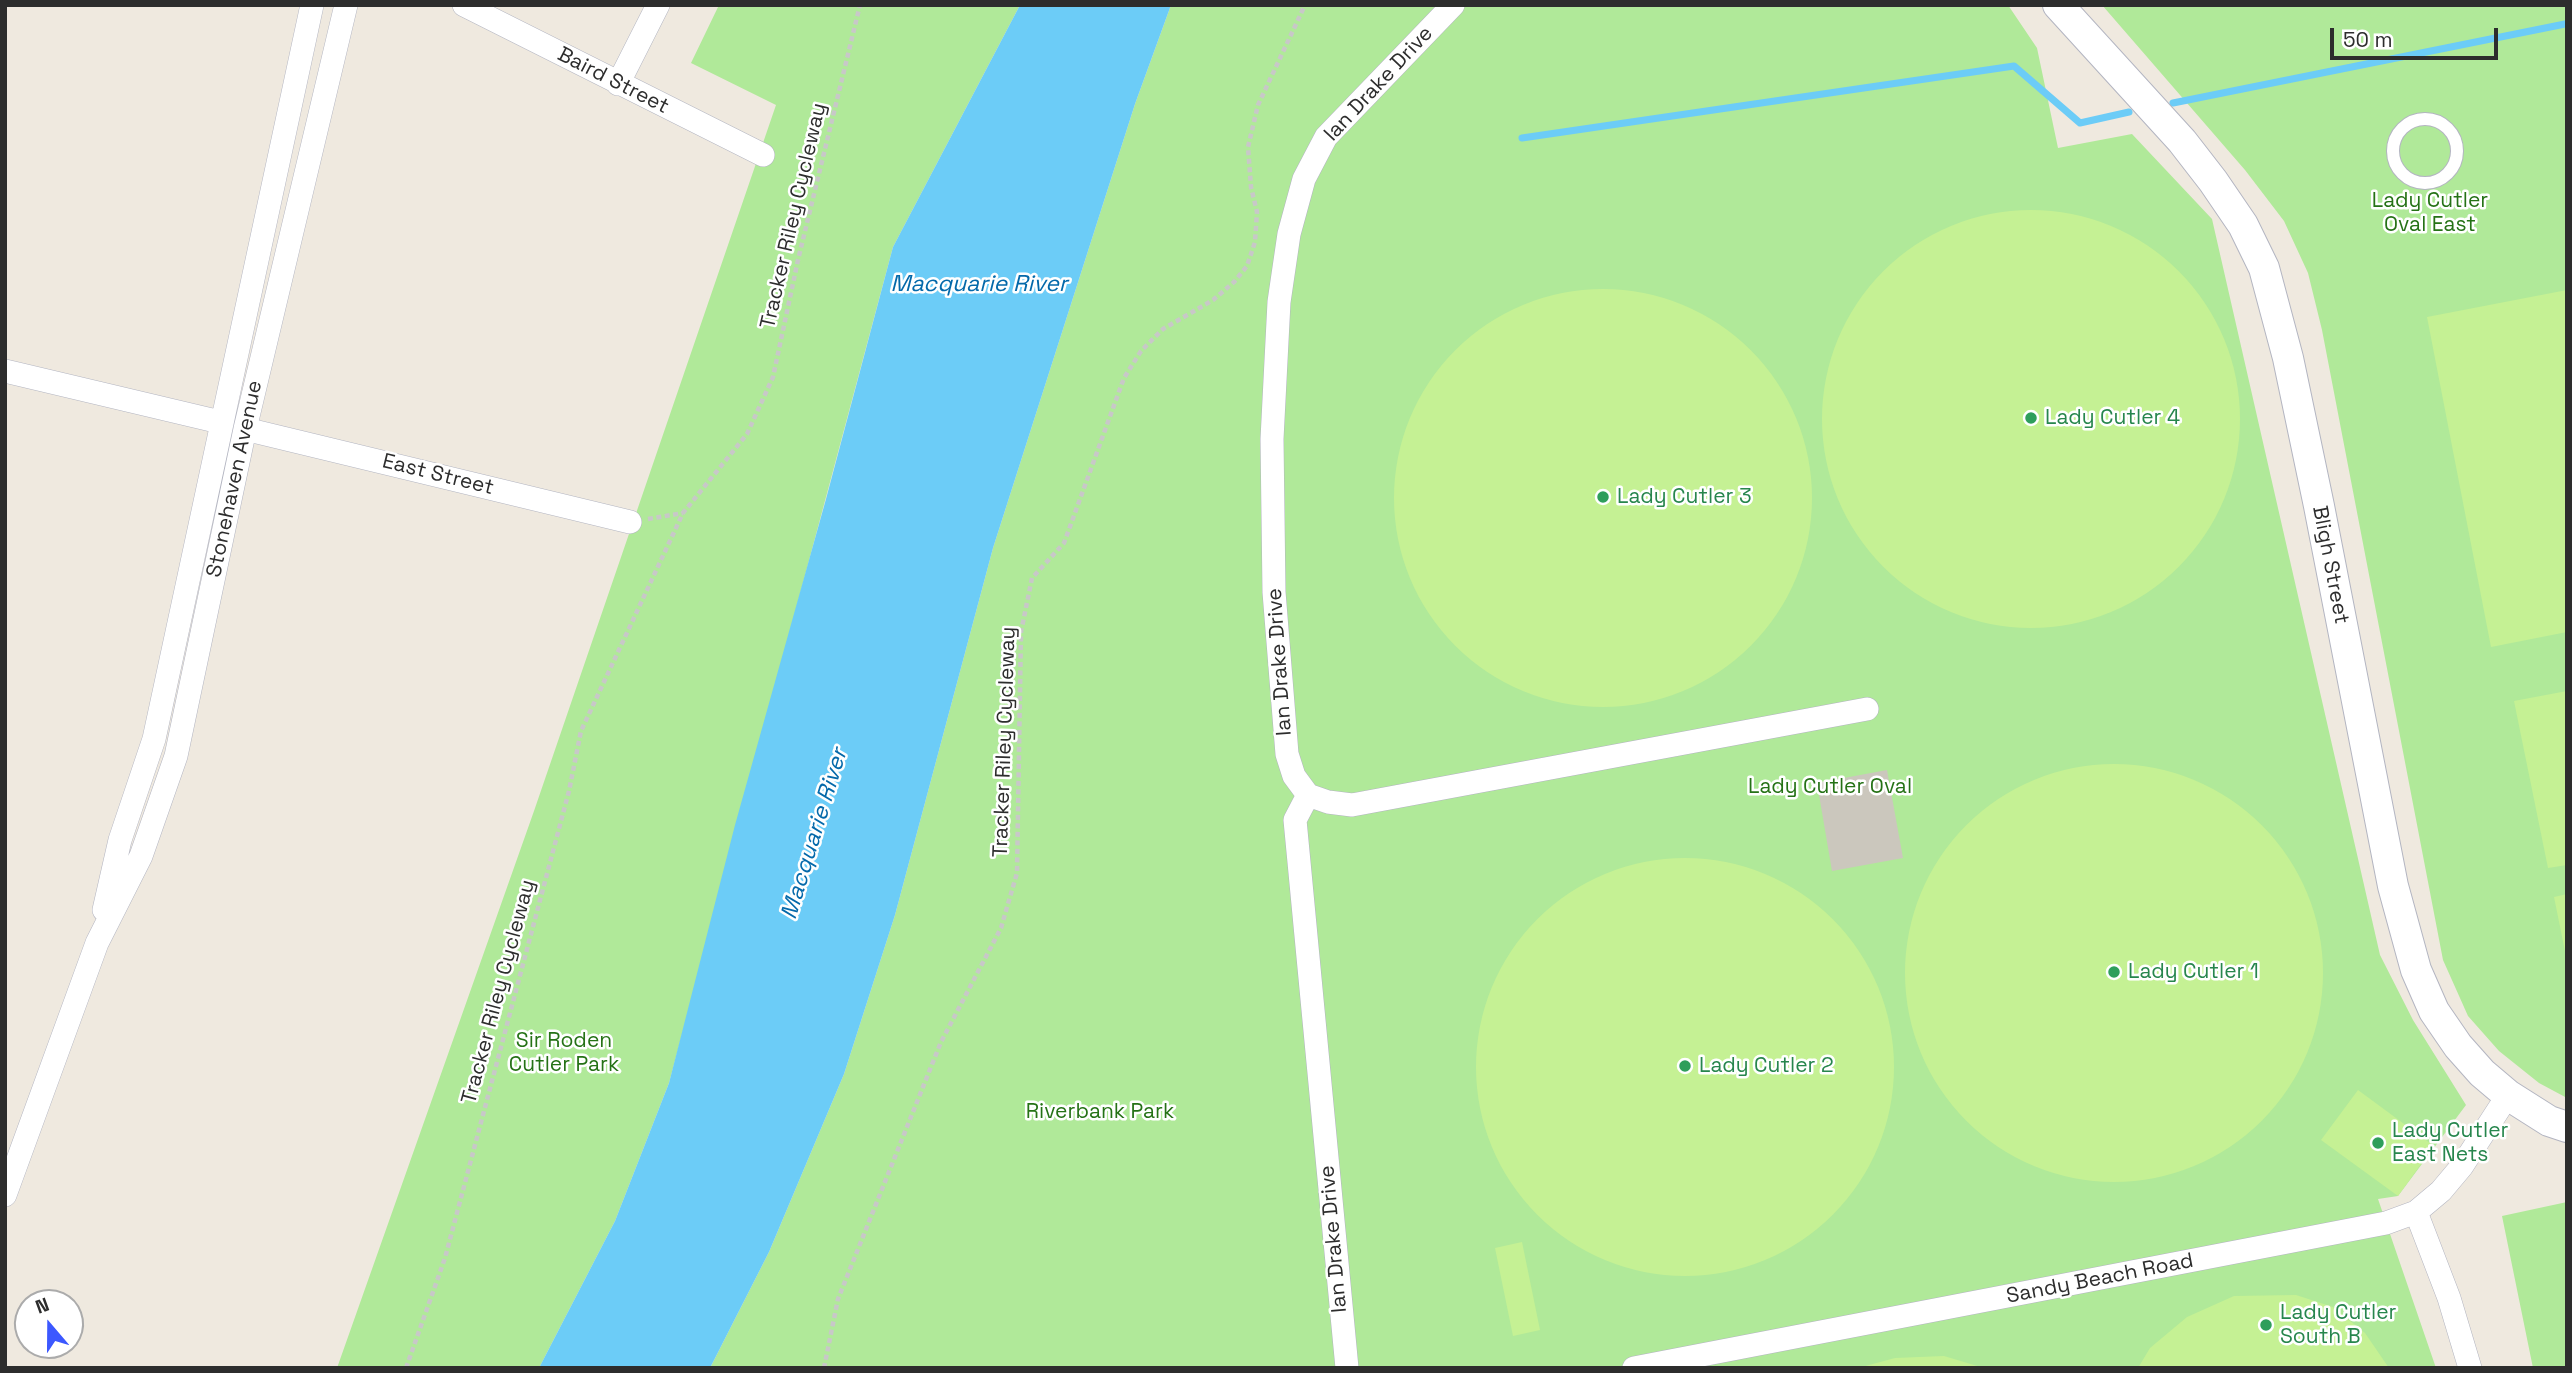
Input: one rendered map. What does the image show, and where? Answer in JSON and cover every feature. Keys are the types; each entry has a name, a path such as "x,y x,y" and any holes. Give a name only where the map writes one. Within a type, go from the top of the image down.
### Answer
{"street":[{"name":"Stonehaven Avenue","path":"97,943 120,840 154,739 220,422 312,5"},
{"name":"Stonehaven Avenue","path":"5,1195 97,943 141,856 176,756 245,429 346,5"},
{"name":"Baird Street","path":"464,5 763,155"},
{"path":"618,84 659,5"},
{"name":"Ian Drake Drive","path":"1347,1368 1295,820 1308,795 1294,776 1287,754 1274,592 1272,439 1279,302 1289,234 1304,179 1326,137 1453,5"},
{"name":"Bligh Street","path":"2058,5 2182,141 2243,225 2264,268 2288,358 2403,930 2416,970 2434,1012 2458,1046 2482,1073 2549,1121 2567,1127"},
{"path":"5,371 220,422"},
{"name":"East Street","path":"245,429 630,522"},
{"path":"1308,795 1328,802 1352,805 1867,709"},
{"name":"Sandy Beach Road","path":"1634,1368 2386,1223 2416,1212 2441,1191 2462,1166 2508,1094"},
{"path":"2416,1212 2449,1298 2470,1368"}],"lane":[{"path":"2417,120 2440,122 2452,134 2457,149 2454,164 2449,172 2437,181 2421,183 2406,177 2395,165 2392,149 2398,134 2409,123 2417,120"}],"path":[{"name":"Tracker Riley Cycleway","path":"406,1368 449,1245 569,791 581,731 683,513 747,434 773,377 798,260 860,5"},
{"name":"Tracker Riley Cycleway","path":"824,1368 838,1299 941,1042 1001,928 1017,873 1021,632 1032,578 1064,543 1125,378 1141,351 1163,329 1213,300 1248,266 1255,242 1257,212 1251,187 1248,147 1258,105 1305,5"},
{"path":"630,522 683,513"}],"green space":[{"name":"Sir Roden Cutler Park","path":"719,5 1020,5 893,247 669,1083 615,1221 539,1368 337,1368 534,811 776,105 691,63"},
{"path":"1171,5 2008,5 2037,48 2058,148 2132,134 2212,219 2380,955 2413,1020 2466,1105 2398,1196 2378,1199 2436,1368 710,1368 769,1252 844,1074 895,915 993,548 1135,104"},
{"name":"Lady Cutler Oval East","path":"2102,5 2567,5 2567,1098 2539,1083 2499,1051 2468,1016 2443,960 2322,330 2308,273 2284,221 2245,170"},
{"name":"Lady Cutler 4","path":"2031,210 2072,214 2111,226 2147,246 2179,271 2204,303 2224,339 2236,378 2240,419 2236,460 2224,499 2204,535 2179,567 2147,592 2111,612 2072,624 2031,628 1990,624 1951,612 1915,592 1883,567 1858,535 1838,499 1826,460 1822,419 1826,378 1838,339 1858,303 1883,271 1915,246 1951,226 1990,214"},
{"name":"Lady Cutler 3","path":"1603,289 1644,293 1683,305 1719,325 1751,350 1776,382 1796,418 1808,457 1812,498 1808,539 1796,578 1776,614 1751,646 1719,671 1683,691 1644,703 1603,707 1562,703 1523,691 1487,671 1455,646 1430,614 1410,578 1398,539 1394,498 1398,457 1410,418 1430,382 1455,350 1487,325 1523,305 1562,293"},
{"path":"2567,290 2567,632 2491,647 2427,317"},
{"path":"2567,691 2567,865 2548,868 2514,701"},
{"name":"Lady Cutler 1","path":"2114,764 2155,768 2194,780 2230,800 2262,825 2287,857 2307,893 2319,932 2323,973 2319,1014 2307,1053 2287,1089 2262,1121 2230,1146 2194,1166 2155,1178 2114,1182 2073,1178 2034,1166 1998,1146 1966,1121 1941,1089 1921,1053 1909,1014 1905,973 1909,932 1921,893 1941,857 1966,825 1998,800 2034,780 2073,768"},
{"name":"Lady Cutler 2","path":"1685,858 1726,862 1765,874 1801,894 1833,919 1858,951 1878,987 1890,1026 1894,1067 1890,1108 1878,1147 1858,1183 1833,1215 1801,1240 1765,1260 1726,1272 1685,1276 1644,1272 1605,1260 1569,1240 1537,1215 1512,1183 1492,1147 1480,1108 1476,1067 1480,1026 1492,987 1512,951 1537,919 1569,894 1605,874 1644,862"},
{"path":"2567,894 2567,961 2554,897"},
{"name":"Lady Cutler East Nets","path":"2358,1090 2434,1146 2398,1196 2321,1140"},
{"path":"2567,1202 2567,1368 2533,1368 2502,1216"},
{"path":"1522,1242 1540,1330 1513,1336 1495,1248"},
{"name":"Lady Cutler South B","path":"2296,1295 2333,1307 2365,1333 2389,1368 2138,1368 2150,1348 2187,1317 2234,1296"},
{"path":"1944,1356 1984,1368 1858,1368 1895,1358"}],"water":[{"name":"Macquarie River","path":"1020,5 1171,5 1135,104 993,548 895,915 844,1074 769,1252 710,1368 539,1368 615,1221 669,1083 735,825 893,247"}],"building":[{"path":"1887,770 1903,858 1832,871 1817,783"}],"waterway":[{"path":"2173,103 2565,24"},
{"path":"1522,138 2014,66 2080,123 2129,112"}],"place":[{"name":"Lady Cutler 4","path":"2031,418"},
{"name":"Lady Cutler 3","path":"1603,497"},
{"name":"Lady Cutler 1","path":"2114,972"},
{"name":"Lady Cutler 2","path":"1685,1066"},
{"name":"Lady Cutler East Nets","path":"2378,1143"},
{"name":"Lady Cutler South B","path":"2266,1325"}],"park label":[{"name":"Lady Cutler Oval","path":"1830,787"},
{"name":"Riverbank Park","path":"1100,1112"}]}
